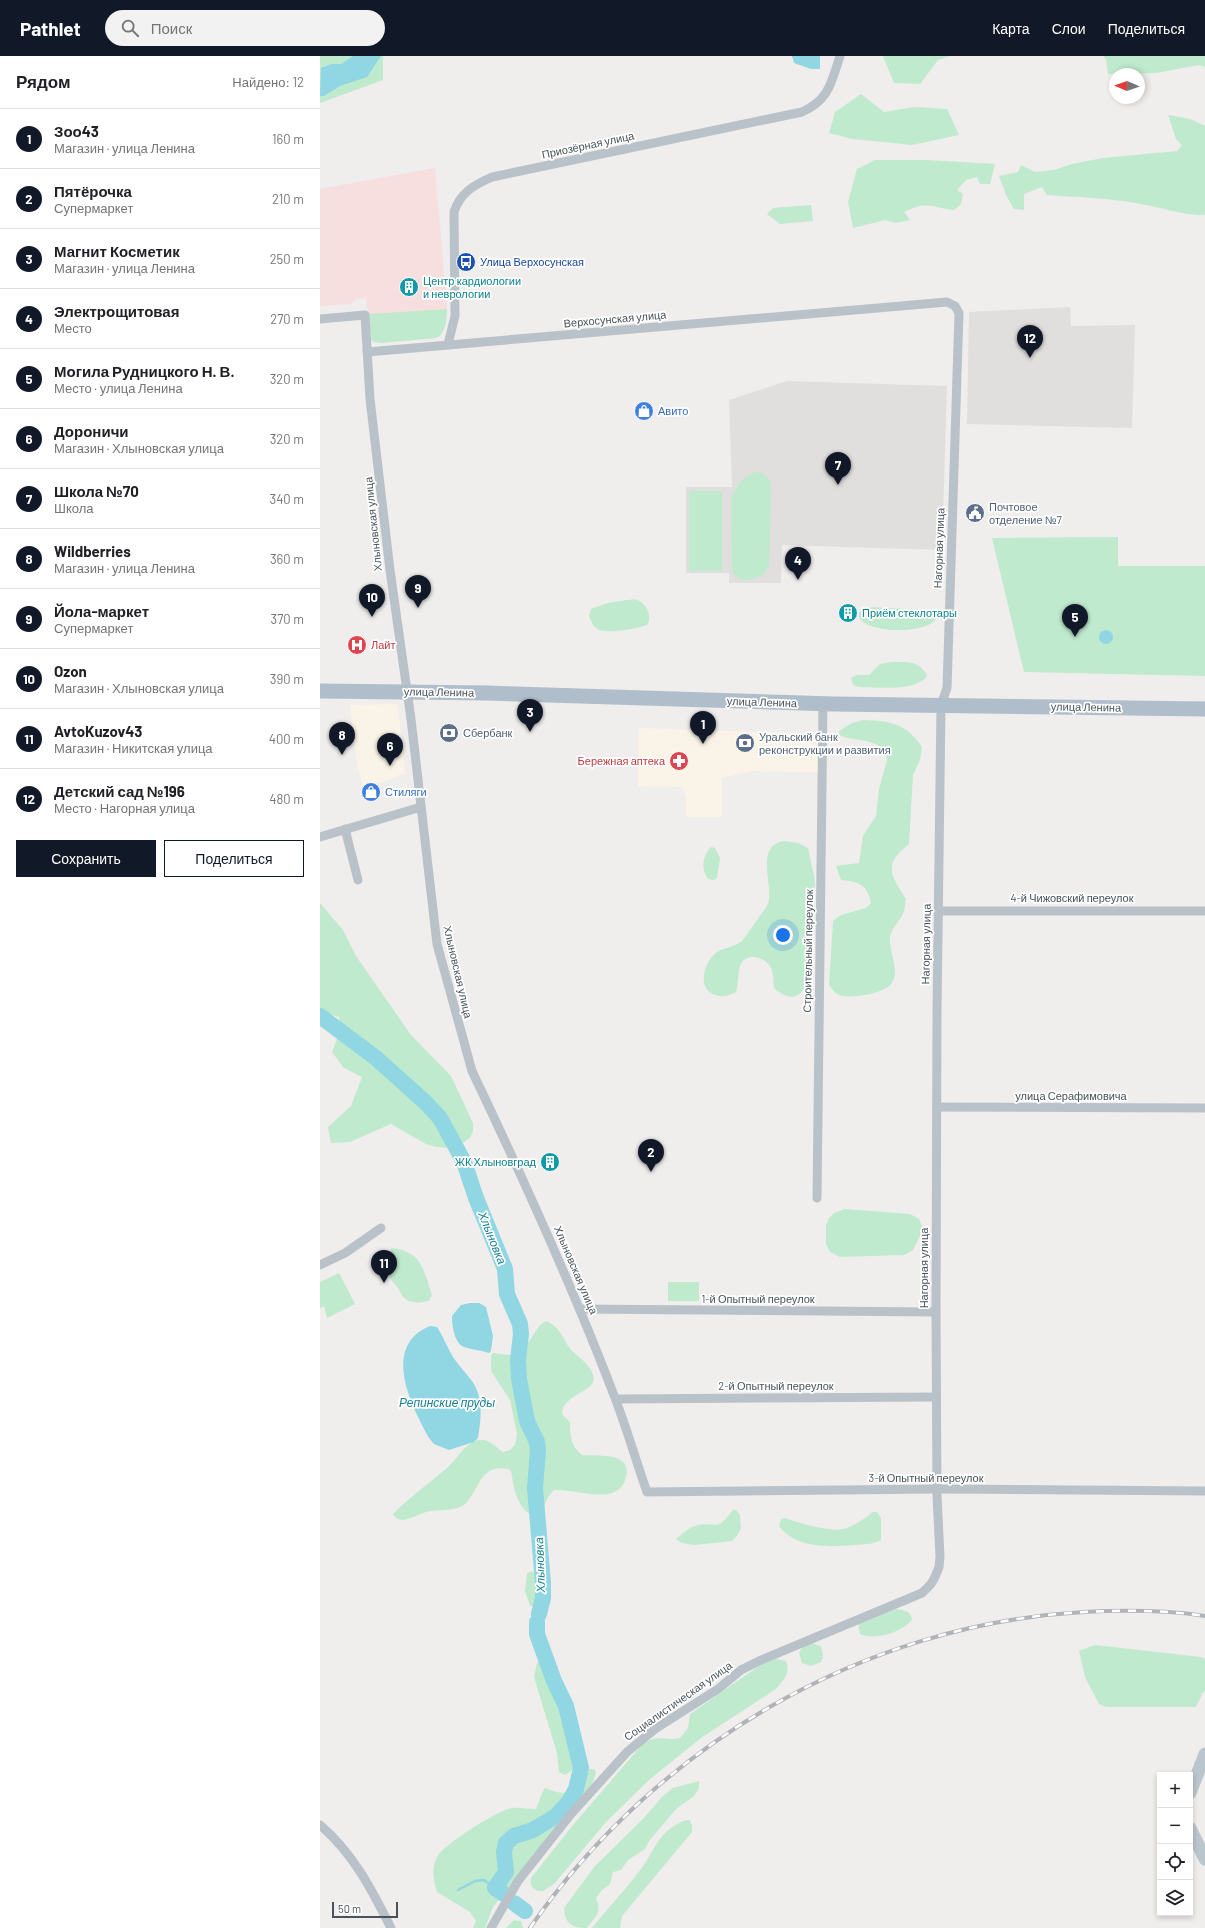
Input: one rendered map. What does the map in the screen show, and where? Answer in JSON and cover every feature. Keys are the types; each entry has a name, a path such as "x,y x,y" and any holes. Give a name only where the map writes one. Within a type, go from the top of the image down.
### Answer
{"main road":[{"name":"улица Ленина","path":"320,691 407,691 822,704 1205,709"},
{"path":"1193,1785 1205,1754"},
{"path":"1193,1834 1205,1859"}],"street":[{"name":"Приозёрная улица","path":"448,344 455,316 454,212 457,204 464,194 475,185 492,178 802,112 812,108 823,99 832,80 840,56"},
{"name":"Верхосунская улица","path":"367,352 947,302"},
{"name":"Нагорная улица","path":"926,1589 936,1577 939,1567 936,1312 938,1107 937,1012 941,705 947,688 959,313 955,306 947,302"},
{"path":"320,319 365,315 367,352"},
{"name":"Хлыновская улица","path":"367,352 370,399 437,944 472,1071 534,1204 580,1309 616,1399 647,1492"},
{"name":"Строительный переулок","path":"818,1198 822,704"},
{"path":"320,836 421,807"},
{"path":"345,829 358,880"},
{"name":"4-й Чижовский переулок","path":"939,911 1205,911"},
{"name":"улица Серафимовича","path":"938,1107 1205,1108"},
{"path":"320,1265 345,1252 381,1228"},
{"name":"1-й Опытный переулок","path":"580,1309 936,1312"},
{"name":"2-й Опытный переулок","path":"616,1399 936,1397"},
{"name":"3-й Опытный переулок","path":"647,1492 937,1489 1205,1491"},
{"name":"Социалистическая улица","path":"490,1928 518,1881 611,1768 633,1747 656,1729 718,1689 741,1670 759,1661 916,1596 926,1589"},
{"path":"320,1825 338,1842 356,1864 391,1928"}],"shaded area":[{"path":"435,168 447,306 444,329 440,336 431,339 374,342 371,340 366,298 356,299 351,304 320,306 320,189"},
{"path":"1070,307 1071,326 1135,325 1132,428 967,424 969,312"},
{"path":"787,381 947,386 942,550 782,545 781,583 729,583 729,573 686,573 686,487 732,487 729,400"},
{"path":"396,704 398,706 405,774 363,788 357,763 350,705"},
{"path":"639,728 819,734 818,772 752,771 722,778 722,817 686,817 686,796 682,789 678,787 638,786"}],"green space":[{"path":"320,56 383,56 383,80 320,103"},
{"path":"883,56 950,56 938,60 920,84 894,83"},
{"path":"1103,56 1205,56 1205,67 1198,65 1157,73 1145,73 1145,68 1109,68 1108,74 1106,59"},
{"path":"861,94 884,112 914,107 947,109 959,135 912,145 852,139 829,133 835,112"},
{"path":"1168,115 1190,119 1205,126 1205,215 1196,215 1125,201 1047,195 1042,187 1024,194 1024,210 1014,209 1006,195 999,176 1018,172 1021,165 1035,172 1054,170 1072,164 1103,158 1177,151 1182,145 1176,139"},
{"path":"875,160 926,160 995,164 990,184 980,184 977,177 966,180 957,190 963,194 961,204 954,210 929,206 918,206 904,212 910,220 896,223 885,220 853,228 848,202 857,169"},
{"path":"811,205 813,221 780,224 767,214 773,208"},
{"path":"447,309 444,329 436,338 382,343 371,340 368,314"},
{"path":"756,472 762,473 766,476 771,485 769,565 763,575 745,580 737,577 732,570 731,497 740,482 747,476"},
{"path":"689,491 722,491 722,571 689,571"},
{"path":"1118,537 1118,566 1205,566 1205,676 1024,672 992,538"},
{"path":"637,600 646,607 649,614 649,622 647,625 628,630 613,631 600,630 596,628 589,616 591,609 608,603"},
{"path":"864,608 926,610 937,617 932,623 923,627 898,630 885,629 873,627 864,623 859,617 859,613"},
{"path":"908,662 916,664 924,670 927,675 926,678 911,685 893,688 858,687 853,685 851,678 857,675 869,675 880,664"},
{"path":"863,720 881,721 897,725 910,733 922,747 920,760 913,775 909,844 895,858 892,864 893,876 906,899 903,914 893,928 890,938 895,967 894,978 889,987 883,990 869,994 843,996 838,995 829,985 833,921 841,915 866,908 871,903 870,897 865,888 852,881 841,880 836,866 859,863 863,836 876,816 879,789 887,760 885,752 875,744 839,735 839,731 852,723"},
{"path":"783,841 798,843 808,848 814,876 815,887 808,981 798,995 789,997 774,988 770,966 760,958 751,957 744,960 741,964 736,992 723,996 715,995 709,992 705,987 704,975 706,968 712,956 717,952 736,945 742,941 767,906 769,899 767,860 769,851 774,845"},
{"path":"711,847 715,848 720,858 717,878 714,880 708,879 703,866 704,858"},
{"path":"320,903 343,930 356,956 411,1035 451,1076 473,1123 473,1131 470,1138 461,1144 451,1148 436,1147 426,1144 391,1124 350,1142 331,1143 328,1127 351,1106 362,1077 344,1068 332,1052 341,1028 339,1017 326,1013 320,1016"},
{"path":"845,1209 910,1214 919,1219 922,1226 920,1236 913,1250 904,1255 840,1257 830,1252 826,1244 826,1225 829,1218 834,1213"},
{"path":"392,1248 402,1250 416,1258 424,1270 432,1295 429,1301 412,1302 407,1300 390,1278 385,1264 388,1254"},
{"path":"339,1273 355,1304 327,1318 324,1306 320,1308 320,1282"},
{"path":"668,1282 699,1282 699,1301 668,1301"},
{"path":"546,1321 559,1330 572,1351 586,1364 593,1375 593,1381 590,1386 564,1406 562,1414 570,1422 573,1444 582,1455 613,1457 624,1463 627,1469 626,1477 621,1487 615,1492 606,1494 554,1490 548,1497 541,1513 531,1515 522,1506 516,1496 511,1471 508,1469 499,1468 486,1474 467,1502 459,1507 448,1510 426,1512 403,1520 395,1517 393,1514 447,1468 469,1444 479,1440 486,1440 503,1452 510,1450 515,1445 517,1434 510,1400 491,1371 491,1356 493,1353 510,1355 521,1353 540,1325"},
{"path":"733,1510 736,1510 740,1515 741,1529 732,1541 694,1545 682,1543 676,1539 692,1527 708,1524 716,1525 723,1522"},
{"path":"873,1512 877,1512 881,1518 881,1540 875,1543 835,1546 814,1545 795,1539 786,1534 779,1526 781,1519 785,1518 822,1528 837,1530 847,1528 863,1520"},
{"path":"532,1571 534,1573 538,1590 538,1598 534,1606 530,1606 525,1591 527,1573"},
{"path":"896,1609 909,1613 912,1620 902,1628 888,1634 880,1636 866,1636 860,1634 858,1623"},
{"path":"811,1643 821,1646 823,1656 821,1662 811,1666 802,1663 799,1653 803,1646"},
{"path":"1095,1645 1201,1657 1205,1659 1205,1691 1203,1692 1196,1707 1106,1707 1099,1704 1085,1677 1079,1651"},
{"path":"545,1658 550,1659 556,1665 582,1744 580,1758 576,1766 565,1775 559,1772 557,1753 534,1677 537,1663"},
{"path":"776,1659 786,1661 788,1669 786,1676 776,1689 701,1738 649,1780 606,1822 554,1884 543,1891 537,1891 533,1888 531,1878 573,1825 640,1747 646,1742 655,1739 680,1738 688,1728 690,1714 762,1664"},
{"path":"590,1769 594,1769 596,1772 592,1785 493,1907 485,1928 473,1928 476,1921 470,1912 437,1892 434,1883 436,1858 452,1842 496,1814 512,1808 536,1809 545,1788 561,1793 572,1790 581,1782"},
{"path":"699,1781 699,1788 694,1796 677,1808 649,1841 645,1849 628,1860 621,1870 613,1872 610,1884 602,1890 596,1898 598,1903 598,1911 587,1928 577,1927 570,1924 566,1918 564,1908 595,1866 642,1820 663,1796 673,1788"},
{"path":"686,1820 690,1820 692,1832 622,1916 620,1928 592,1928 641,1869 659,1840 669,1829"},
{"path":"514,1920 521,1921 523,1928 506,1928"}],"water":[{"path":"353,56 381,56 367,77 340,86 324,96 320,96 321,68 332,64 341,64"},
{"path":"792,56 820,56 820,69 811,69 794,63"},
{"path":"1106,630 1111,632 1113,637 1111,642 1106,644 1101,642 1099,637 1101,632"},
{"path":"479,1303 486,1307 493,1336 491,1351 489,1353 464,1347 456,1338 453,1329 452,1316 461,1305"},
{"name":"Репинские пруды","path":"430,1326 437,1327 453,1357 472,1381 476,1388 480,1402 481,1417 478,1438 474,1442 449,1450 434,1444 429,1438 408,1393 404,1377 403,1362 407,1347 415,1335"}],"waterway":[{"name":"Хлыновка","path":"320,1016 376,1058 425,1102 440,1118 464,1162 476,1198 505,1269 507,1294 520,1324 521,1334 518,1360 519,1379 527,1421 537,1442 538,1450 535,1488 543,1583 543,1598 539,1614"},
{"name":"Хлыновка","path":"504,1894 495,1888 506,1872 504,1852 506,1843 514,1836 533,1830 556,1816 569,1802 576,1789 581,1768 566,1706 554,1681 537,1634 537,1622"},
{"path":"458,1890 475,1881 484,1880 495,1888"},
{"name":"Хлыновка","path":"514,1903 525,1911"}],"railway":[{"path":"530,1928 581,1863 638,1804 702,1751 771,1706 845,1669 922,1641 1002,1622 1084,1612 1114,1611 1144,1611 1205,1616"}],"place":[{"name":"Улица Верхосунская","path":"466,262"},
{"name":"Центр кардиологии и неврологии","path":"409,287"},
{"name":"Детский сад №196","path":"1030,358"},
{"name":"Авито","path":"644,411"},
{"name":"Школа №70","path":"838,485"},
{"name":"Почтовое отделение №7","path":"975,513"},
{"name":"Электрощитовая","path":"798,580"},
{"name":"Йола-маркет","path":"418,608"},
{"name":"Приём стеклотары","path":"848,613"},
{"name":"Ozon","path":"372,617"},
{"name":"Могила Рудницкого Н. В.","path":"1075,637"},
{"name":"Лайт","path":"357,645"},
{"name":"Магнит Косметик","path":"530,732"},
{"name":"Сбербанк","path":"449,733"},
{"name":"Уральский банк реконструкции и развития","path":"745,743"},
{"name":"Зоо43","path":"703,744"},
{"name":"Wildberries","path":"342,755"},
{"name":"Бережная аптека","path":"679,761"},
{"name":"Дороничи","path":"390,766"},
{"name":"Стиляги","path":"371,792"},
{"name":"ЖК Хлыновград","path":"550,1162"},
{"name":"Пятёрочка","path":"651,1172"},
{"name":"AvtoKuzov43","path":"384,1283"}]}
